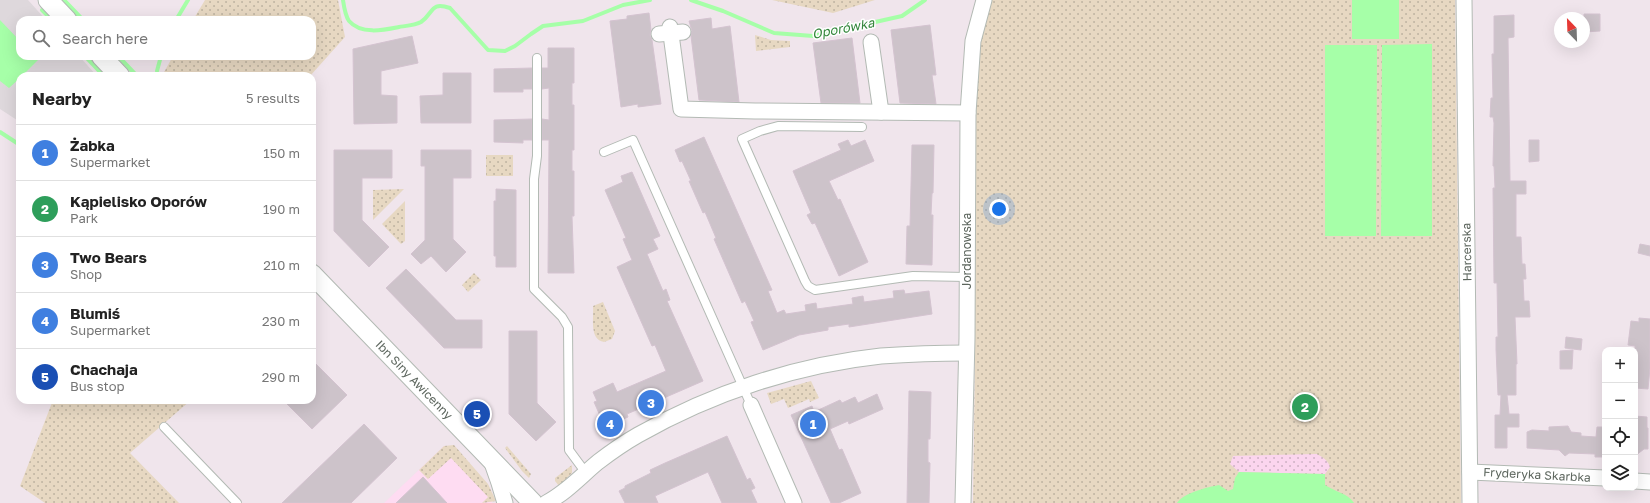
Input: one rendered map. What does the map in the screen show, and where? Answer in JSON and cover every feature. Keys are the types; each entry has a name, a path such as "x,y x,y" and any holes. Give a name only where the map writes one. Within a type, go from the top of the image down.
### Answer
{"street":[{"path":"48,0 63,16"},
{"name":"Jordanowska","path":"963,503 968,113 973,41 984,0"},
{"name":"Harcerska","path":"1464,0 1470,503"},
{"path":"671,32 681,109 968,113"},
{"path":"871,42 881,112"},
{"path":"105,60 116,72"},
{"name":"Ibn Siny Awicenny","path":"316,278 534,503"},
{"path":"546,503 559,496 617,448 637,436 681,413 743,387 802,370 852,360 901,355 966,353"},
{"path":"751,405 794,503"},
{"path":"490,458 500,483 505,503"},
{"name":"Fryderyka Skarbka","path":"1470,472 1602,478"},
{"path":"1638,481 1650,482"}],"lane":[{"path":"537,58 537,156 534,179 534,289 562,317 568,327 569,450 586,473"},
{"path":"862,127 778,126 760,131 742,139 808,286 815,290 913,276 967,277"},
{"path":"604,152 633,140 751,405"},
{"path":"164,427 237,503"}],"shaded area":[{"path":"0,0 28,0 42,16 16,16 16,60 83,60 93,72 16,72 16,119 0,109"},
{"path":"205,0 338,0 345,37 314,72 164,72 171,60 316,60 316,16 195,16"},
{"path":"772,0 875,0 833,13"},
{"path":"991,0 1352,0 1352,39 1399,39 1399,0 1455,0 1461,503 973,503 975,360 974,134 977,47","holes":["1325,45 1377,45 1325,236"]},
{"path":"1352,0 1399,0 1399,39 1352,39"},
{"path":"0,20 16,37 16,60 38,60 26,72 16,72 16,82 9,88 0,81"},
{"path":"755,35 771,40 790,41 790,47 756,51"},
{"path":"1432,44 1432,236 1381,236 1382,45"},
{"path":"1325,45 1377,45 1376,236 1325,236"},
{"path":"486,155 513,155 513,176 486,176"},
{"path":"404,189 373,220 373,190"},
{"path":"405,201 405,241 401,244 382,224"},
{"path":"474,273 481,280 468,292 462,285"},
{"path":"603,302 615,331 612,339 604,342 596,337 593,328 593,306"},
{"path":"811,381 819,398 810,402 809,399 788,408 784,399 771,404 767,393"},
{"path":"51,404 186,404 130,453 179,503 45,503 20,486"},
{"path":"454,445 488,484 496,501 482,503 488,497 451,458 428,479 419,470 444,446"},
{"path":"444,446 492,497 492,503 384,503"},
{"path":"507,446 531,474 529,478 505,448"},
{"path":"572,465 572,473 559,486 555,481 555,478"},
{"path":"1239,472 1325,474 1325,485 1345,495 1354,503 1177,503 1180,499 1190,493 1209,487 1219,485 1228,491 1233,489 1235,478"}],"sand":[{"path":"1317,454 1328,462 1330,467 1325,474 1239,472 1230,464 1233,456"}],"building":[{"path":"649,13 651,30 650,35 661,104 638,107 638,104 621,107 610,21 627,19 627,16"},
{"path":"1590,14 1600,14 1600,31 1590,32"},
{"path":"1514,15 1514,37 1508,38 1510,181 1526,181 1526,194 1516,194 1516,237 1521,237 1522,264 1525,264 1526,279 1523,279 1524,301 1529,301 1530,317 1515,317 1517,364 1516,395 1507,395 1509,414 1519,414 1519,427 1507,427 1507,448 1495,448 1495,415 1500,415 1501,395 1498,395 1496,349 1496,337 1498,337 1497,283 1494,283 1494,123 1493,117 1490,117 1491,98 1493,98 1492,54 1494,54 1494,16"},
{"path":"711,18 712,29 730,26 739,102 699,100 691,36 692,31 689,21"},
{"path":"930,25 936,75 932,75 936,104 900,103 891,30"},
{"path":"412,36 418,63 381,71 381,95 397,96 397,123 354,124 353,49"},
{"path":"852,38 860,103 821,103 813,43"},
{"path":"548,48 574,48 574,83 572,83 572,105 574,105 574,150 572,150 572,171 574,171 574,216 572,216 574,273 548,273 549,140 542,140 542,119 549,120 549,88 542,89 542,68 548,68"},
{"path":"532,68 532,89 523,89 523,92 494,92 494,69"},
{"path":"443,73 471,73 471,123 421,123 420,96 443,95"},
{"path":"532,119 532,140 523,140 523,143 494,142 494,120"},
{"path":"704,137 772,290 768,291 777,313 784,310 786,314 806,311 805,305 816,303 817,309 853,304 852,298 863,296 864,302 894,298 893,291 904,290 905,294 929,291 932,314 849,327 849,324 828,327 828,330 799,335 763,350 751,322 754,321 745,301 742,303 714,239 716,238 705,212 703,213 689,181 691,181 675,150"},
{"path":"848,140 851,146 865,140 874,161 829,181 838,200 840,199 868,262 839,276 815,223 812,224 807,215 811,213 793,171 841,150 838,144"},
{"path":"1529,140 1539,140 1539,161 1529,162"},
{"path":"912,145 934,145 931,215 933,215 932,265 906,264 907,226 910,226"},
{"path":"334,150 392,150 392,178 362,178 362,220 389,247 369,267 334,231"},
{"path":"421,150 471,150 471,178 453,178 453,239 466,252 446,272 431,256 421,264 411,254 425,240 425,166 421,166"},
{"path":"632,172 660,236 653,239 658,249 647,254 663,291 666,289 670,300 667,301 703,381 627,414 628,417 605,427 594,402 597,401 593,392 613,383 617,392 666,371 655,345 652,346 617,267 632,260 623,239 626,238 605,190 623,182 621,176"},
{"path":"496,189 516,190 516,267 496,267 496,256 494,256 494,201 496,201"},
{"path":"1640,244 1650,246 1650,256 1638,253"},
{"path":"406,269 456,320 482,320 482,348 444,348 386,288"},
{"path":"1639,318 1650,319 1650,368 1648,389 1638,388 1638,347 1628,345 1631,321 1639,322"},
{"path":"509,331 537,331 537,403 556,422 536,441 509,414"},
{"path":"1566,337 1582,339 1581,350 1565,348"},
{"path":"1573,350 1572,369 1560,369 1560,351"},
{"path":"316,364 347,395 312,429 287,404 316,404"},
{"path":"909,391 931,392 930,439 928,439 928,462 930,463 929,503 907,503"},
{"path":"877,394 883,409 849,424 848,421 830,429 839,450 842,449 861,493 839,503 831,503 791,415 812,406 814,412 840,400 842,403 855,397 858,403"},
{"path":"1638,416 1647,417 1648,449 1644,449 1638,454"},
{"path":"364,424 397,458 351,503 282,503"},
{"path":"1568,426 1571,432 1581,433 1581,436 1596,437 1597,427 1602,427 1602,457 1595,457 1595,454 1569,453 1565,456 1559,450 1527,448 1527,432 1532,430 1549,431 1549,427"},
{"path":"727,436 747,480 750,478 755,488 751,490 757,503 722,503 708,472 655,496 658,503 625,503 619,491 625,488 625,486 651,473 650,470"},
{"path":"423,477 447,503 396,503"}],"waterway":[{"path":"64,0 79,16"},
{"name":"Oporówka","path":"178,16 188,0"},
{"name":"Oporówka","path":"343,0 349,21 366,30 387,29 416,24 425,19 435,7 444,6 450,8 488,50 505,51 515,46 543,26 583,21 623,5 650,0"},
{"name":"Oporówka","path":"691,0 723,11 774,33 813,36 902,16 925,0"},
{"path":"42,10 48,16"},
{"path":"89,60 100,72"},
{"path":"122,60 133,72"},
{"name":"Oporówka","path":"157,71 160,60"},
{"name":"Oporówka","path":"0,132 16,142"}],"place":[{"name":"Two Bears","path":"651,403"},
{"name":"Kąpielisko Oporów","path":"1305,407"},
{"name":"Chachaja","path":"477,414"},
{"name":"Blumiś","path":"610,424"},
{"name":"Żabka","path":"813,424"}]}
